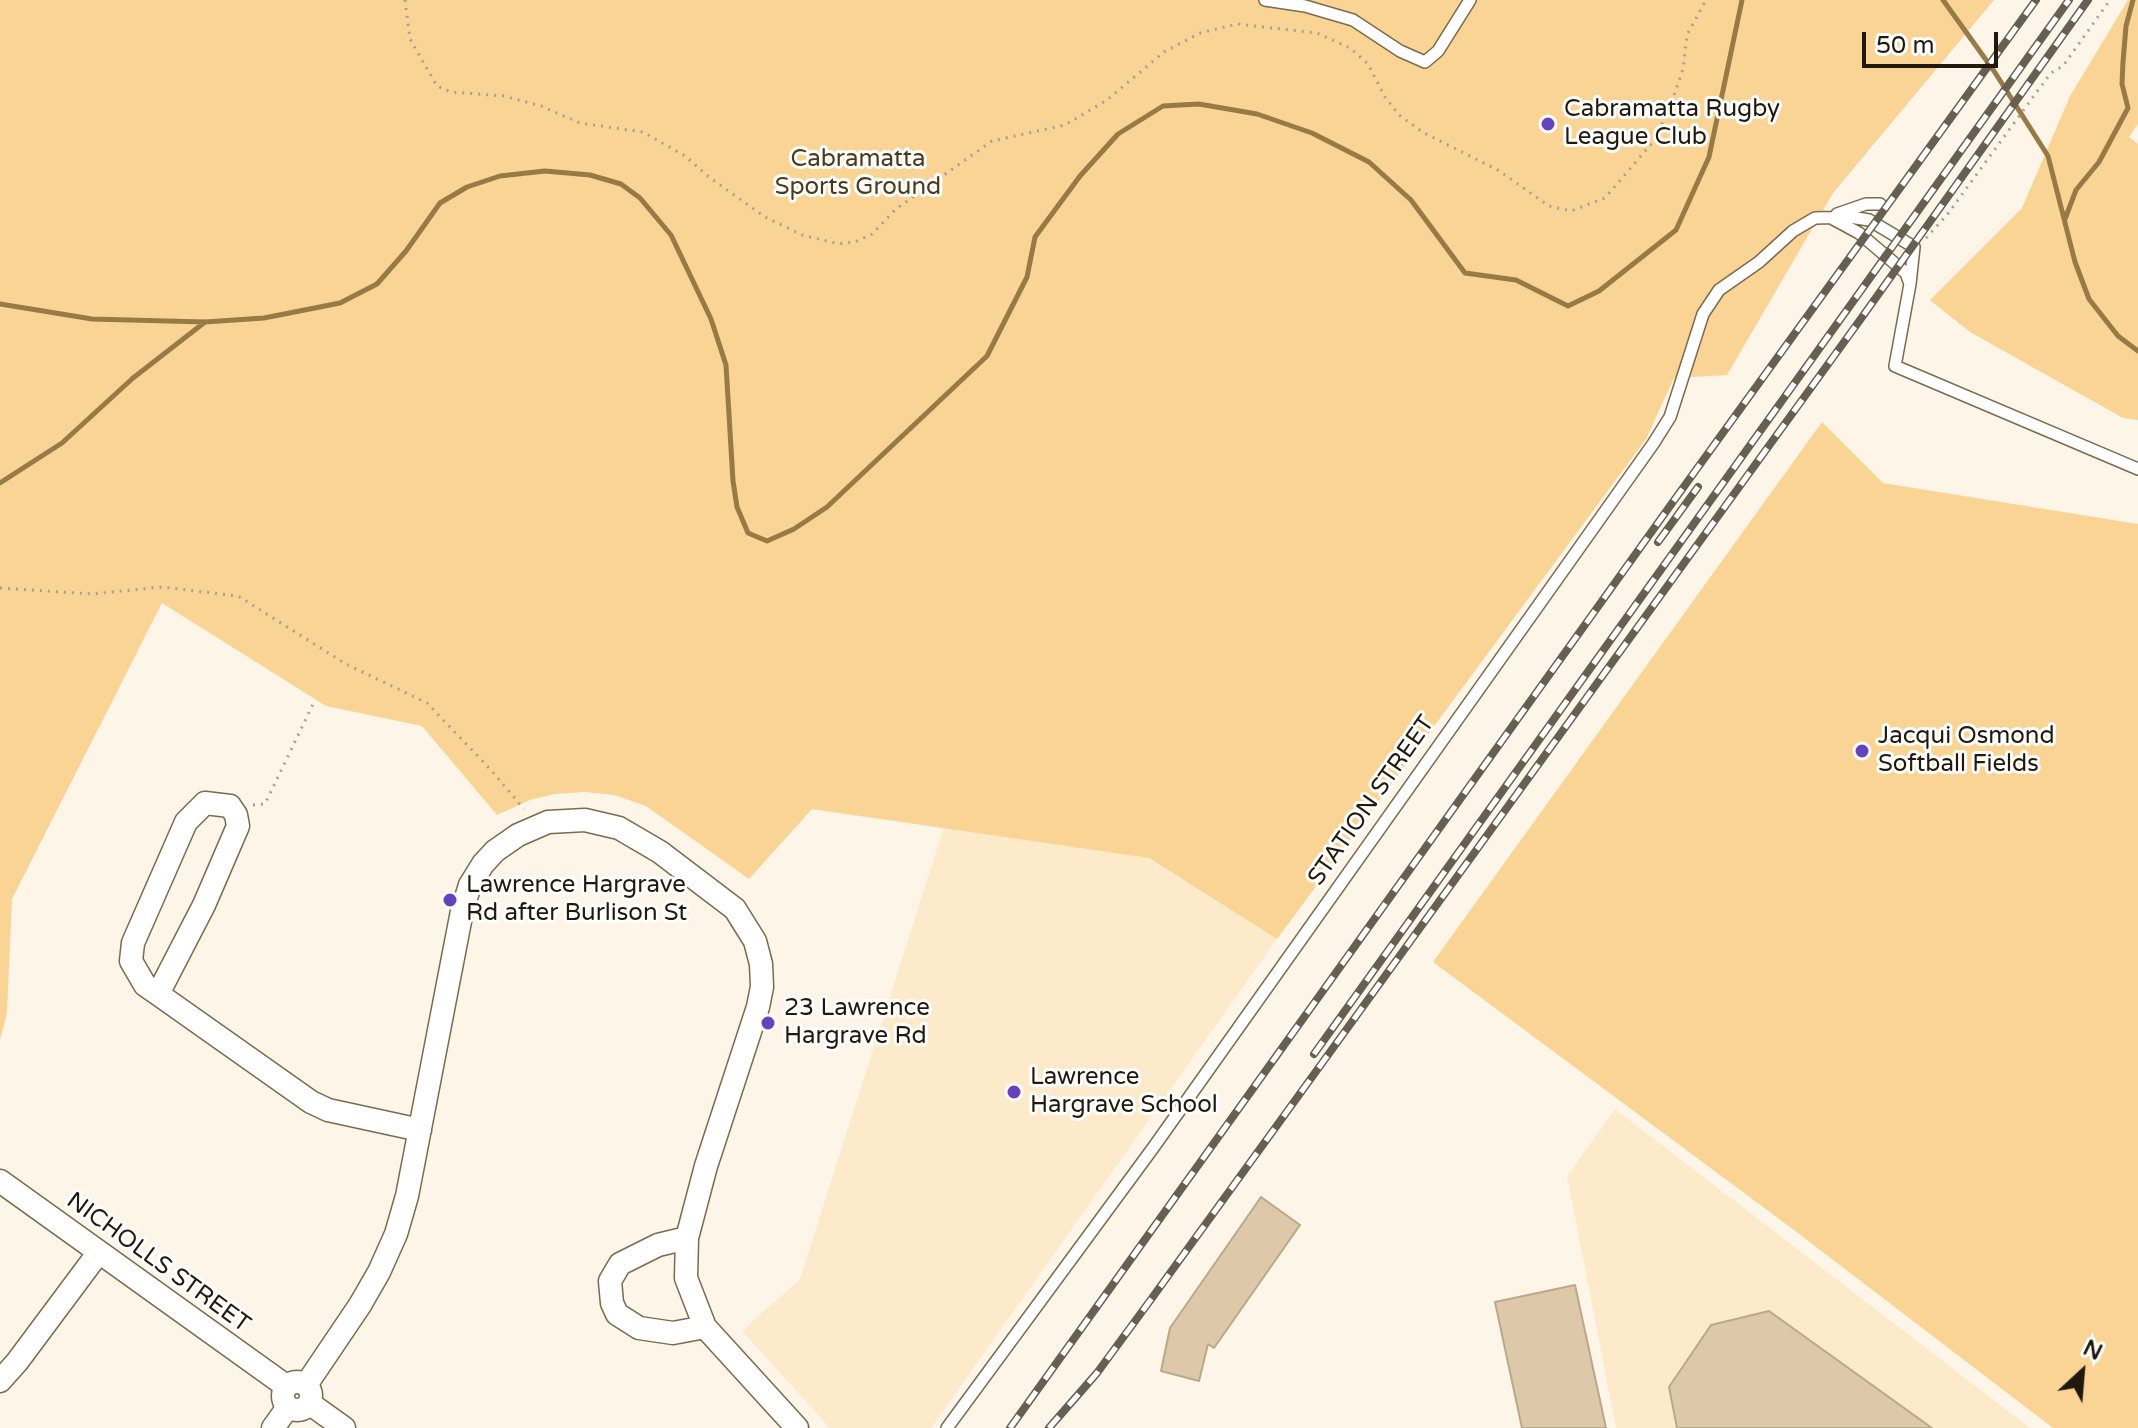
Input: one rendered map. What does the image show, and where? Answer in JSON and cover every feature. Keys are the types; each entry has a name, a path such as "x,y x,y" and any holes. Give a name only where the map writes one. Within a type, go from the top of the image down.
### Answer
{"street":[{"path":"158,994 204,905 238,826 230,806 205,803 186,822 133,943 131,961 145,985 311,1102 338,1112 420,1130"},
{"path":"273,1428 360,1305 388,1254 407,1196 462,911 470,885 495,851 530,829 548,822 585,820 635,835 735,909 755,941 761,964 762,987 758,1007 706,1166 687,1238 686,1278 705,1327 797,1428"},
{"name":"NICHOLLS STREET","path":"0,1181 344,1428"},
{"path":"687,1238 658,1245 620,1264 610,1281 612,1303 617,1314 639,1328 673,1333 705,1327"},
{"path":"0,1381 99,1252"}],"lane":[{"path":"1265,0 1305,6 1353,20 1400,51 1425,62 1438,51 1470,0"},
{"name":"STATION STREET","path":"947,1428 1162,1135 1653,444 1670,417 1703,314 1719,290 1759,262 1793,231 1815,218 1829,217 1866,204 1880,204"},
{"path":"1829,217 1869,220 1914,247 1895,366 2138,469"},
{"path":"1829,217 1859,233 1906,273 1910,284"}],"path":[{"path":"405,0 410,39 437,86 451,92 504,96 541,106 580,123 643,132 685,156 765,217 802,235 839,244 855,242 872,234 896,209 992,141 1065,125 1107,100 1164,52 1200,33 1237,24 1317,33 1350,48 1368,64 1385,97 1399,115 1424,133 1498,170 1549,206 1571,211 1605,198 1652,143 1679,81 1687,35 1706,0"},
{"path":"1914,247 1947,215 2051,73 2063,66 2110,0"},
{"path":"0,588 92,594 162,587 238,596 346,664 427,703 523,808 530,829"},
{"path":"230,806 265,804 315,700"}],"shaded area":[{"name":"Lawrence Hargrave School","path":"944,827 1149,858 1277,939 931,1428 830,1428 742,1331 800,1279"},
{"path":"1615,1109 2030,1428 1616,1428 1567,1176"}],"green space":[{"name":"Cabramatta Sports Ground","path":"0,0 1994,0 1833,193 1727,375 1674,378 1646,439 1277,939 1149,858 812,809 749,879 646,806 614,795 584,792 554,794 530,800 497,815 422,726 326,706 162,603 12,899 7,1013 0,1040"},
{"path":"2128,0 2138,0 2138,124 2129,137 2138,144 2138,420 2123,418 1970,332 1930,300 2022,208 2070,96"},
{"name":"Jacqui Osmond Softball Fields","path":"1822,422 1883,483 2138,524 2138,1428 2053,1428 1790,1227 1433,962"}],"building":[{"path":"1261,1197 1300,1225 1214,1348 1208,1344 1199,1381 1161,1371 1170,1328"},
{"path":"1575,1285 1606,1428 1522,1428 1495,1302"},
{"path":"1769,1311 1932,1428 1677,1428 1669,1387 1711,1325"}],"waterway":[{"path":"0,304 92,319 205,322 264,318 340,303 377,284 406,251 440,203 467,187 500,176 545,171 590,175 621,184 640,198 671,235 711,319 726,365 737,507 748,533 767,541 794,529 827,507 987,356 1027,277 1035,237 1080,176 1118,134 1163,106 1199,104 1257,114 1312,133 1369,162 1411,200 1465,273 1516,280 1568,306 1599,291 1676,230 1709,157 1742,0"},
{"path":"1943,0 1994,71 2048,156 2075,262 2089,299 2118,336 2138,351"},
{"path":"2065,219 2076,190 2099,162 2128,108 2122,84 2123,62 2126,26 2133,0"},
{"path":"0,483 62,443 133,378 205,322"}],"railway":[{"path":"1010,1428 2036,0"},
{"path":"1314,1054 2069,0"},
{"path":"1049,1428 1097,1373 1152,1298 2088,0"},
{"path":"1658,542 1698,487"}],"place":[{"name":"Cabramatta Rugby League Club","path":"1548,124"},
{"name":"Jacqui Osmond Softball Fields","path":"1862,751"},
{"name":"Lawrence Hargrave Rd after Burlison St","path":"450,900"},
{"name":"23 Lawrence Hargrave Rd","path":"768,1023"},
{"name":"Lawrence Hargrave School","path":"1014,1092"}]}
